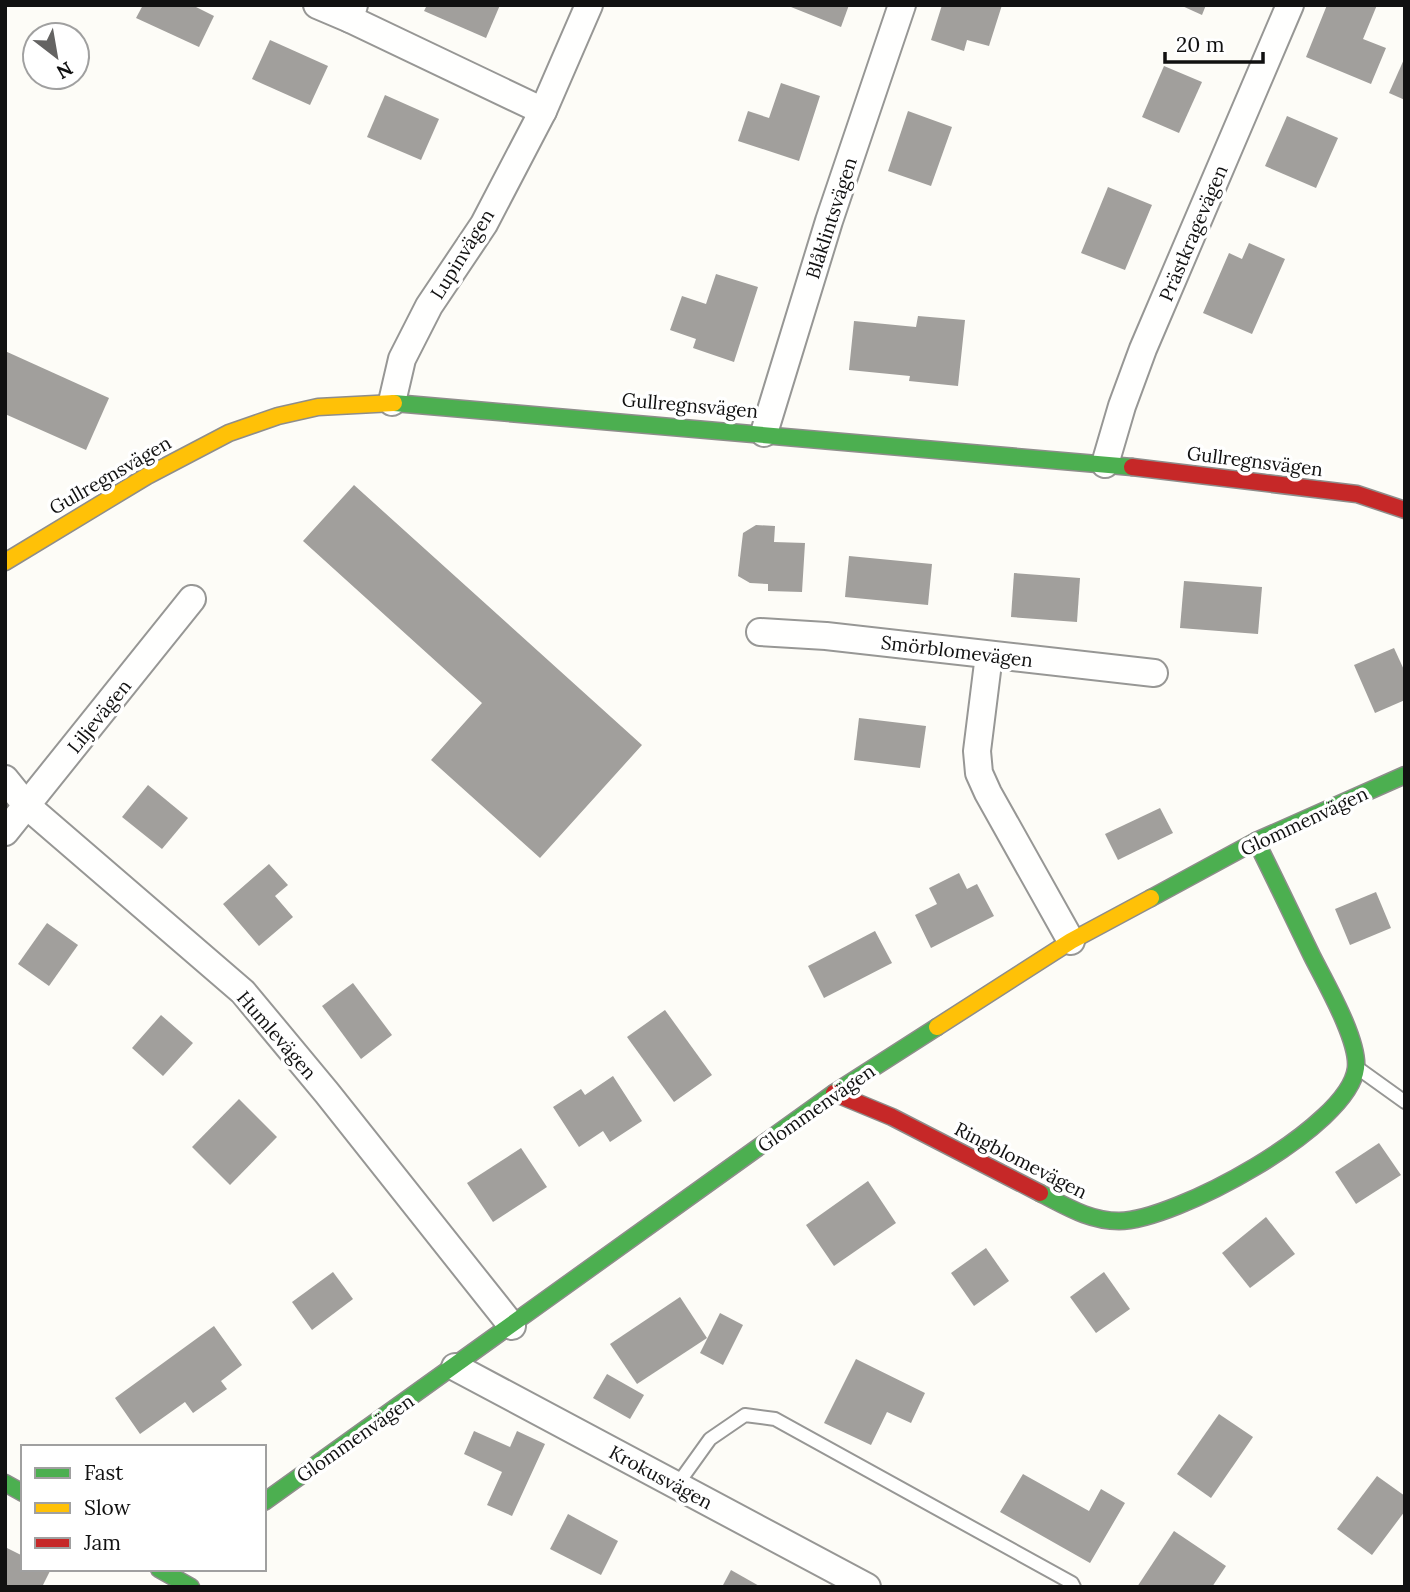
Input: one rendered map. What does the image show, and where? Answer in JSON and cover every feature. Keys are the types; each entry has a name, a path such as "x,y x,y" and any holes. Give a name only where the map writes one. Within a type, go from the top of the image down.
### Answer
{"street":[{"path":"317,5 352,12 543,111"},
{"name":"Lupinvägen","path":"391,402 402,359 429,306 484,224 543,111 589,5"},
{"name":"Blåklintsvägen","path":"764,433 829,221 902,5"},
{"name":"Prästkragevägen","path":"1105,464 1143,349 1290,5"},
{"name":"Gullregnsvägen","path":"5,562 181,457 228,434 257,422 295,412 350,402 391,402 1105,464 1357,495 1405,510"},
{"name":"Liljevägen","path":"5,832 192,599"},
{"name":"Smörblomevägen","path":"760,632 826,636 1154,673"},
{"path":"989,655 977,751 979,773 1072,941"},
{"name":"Glommenvägen","path":"266,1502 834,1093 1072,941 1256,841 1405,775"},
{"name":"Humlevägen","path":"5,779 26,805 243,992 512,1326"},
{"path":"1256,841 1337,1007 1353,1046 1356,1067"},
{"name":"Ringblomevägen","path":"834,1093 892,1117 1090,1219 1121,1222 1187,1202 1238,1177 1287,1145 1341,1102 1352,1083 1356,1067"},
{"name":"Krokusvägen","path":"455,1367 867,1587"},
{"path":"5,1483 21,1492"}],"lane":[{"path":"1356,1067 1405,1102"},
{"path":"677,1485 710,1438 745,1415 775,1419 1072,1583 1074,1587"}],"building":[{"path":"143,5 192,5 214,16 199,47 136,18"},
{"path":"427,5 500,5 486,38 424,11"},
{"path":"786,5 849,5 841,27"},
{"path":"942,5 1002,5 989,46 967,40 964,51 931,40"},
{"path":"1180,5 1206,5 1202,15"},
{"path":"1327,5 1377,5 1363,39 1386,48 1371,84 1306,57"},
{"path":"270,40 328,66 310,105 252,79"},
{"path":"1405,57 1405,100 1389,93"},
{"path":"1164,66 1202,82 1179,133 1142,117"},
{"path":"781,83 820,96 799,161 738,141 748,111 769,118"},
{"path":"385,95 439,119 421,160 367,137"},
{"path":"908,111 952,127 931,186 888,171"},
{"path":"1287,116 1338,138 1316,188 1265,166"},
{"path":"1108,187 1152,205 1125,270 1081,253"},
{"path":"1249,243 1285,259 1252,334 1203,313 1229,253 1242,259"},
{"path":"716,274 758,287 734,362 693,348 696,339 670,330 682,296 706,304"},
{"path":"918,316 965,320 958,386 909,381 910,376 849,370 854,321 916,327"},
{"path":"5,351 109,398 86,450 5,414"},
{"path":"354,485 642,745 540,858 431,760 482,703 303,541"},
{"path":"756,525 775,526 774,542 805,543 802,592 768,591 768,584 750,583 738,576 743,533"},
{"path":"849,556 932,564 928,605 845,597"},
{"path":"1014,573 1080,578 1077,622 1011,617"},
{"path":"1184,581 1262,587 1258,634 1180,628"},
{"path":"1394,648 1405,672 1405,700 1375,713 1354,665"},
{"path":"859,718 926,726 920,768 854,760"},
{"path":"148,785 188,818 162,849 122,817"},
{"path":"1160,808 1173,833 1118,860 1105,834"},
{"path":"269,864 288,885 275,896 293,917 259,946 223,904"},
{"path":"959,873 967,889 977,884 994,916 931,948 915,915 937,904 929,888"},
{"path":"1376,892 1391,928 1350,945 1335,909"},
{"path":"47,923 78,945 49,986 18,964"},
{"path":"875,931 892,963 824,998 808,966"},
{"path":"353,983 392,1035 361,1059 322,1006"},
{"path":"665,1010 712,1075 674,1102 627,1037"},
{"path":"161,1015 193,1043 163,1076 132,1048"},
{"path":"613,1076 642,1121 610,1142 603,1131 579,1147 553,1107 581,1089 585,1095"},
{"path":"239,1099 277,1137 230,1185 192,1147"},
{"path":"1379,1143 1401,1175 1356,1204 1335,1172"},
{"path":"521,1148 547,1187 493,1222 467,1183"},
{"path":"868,1181 896,1223 834,1266 806,1225"},
{"path":"1266,1217 1295,1254 1250,1288 1222,1253"},
{"path":"986,1248 1009,1281 974,1306 951,1273"},
{"path":"333,1272 353,1299 312,1330 292,1302"},
{"path":"1104,1272 1130,1309 1096,1333 1070,1297"},
{"path":"680,1297 707,1338 637,1384 610,1344"},
{"path":"720,1313 743,1325 723,1365 700,1353"},
{"path":"214,1326 242,1365 221,1381 227,1389 193,1413 185,1402 140,1434 115,1398"},
{"path":"856,1359 925,1393 911,1423 887,1412 871,1445 824,1423"},
{"path":"607,1374 644,1395 630,1419 593,1398"},
{"path":"1219,1414 1253,1437 1211,1498 1177,1474"},
{"path":"474,1431 510,1447 517,1431 545,1444 512,1516 487,1505 502,1472 464,1454"},
{"path":"1023,1474 1089,1511 1101,1489 1125,1503 1090,1563 1000,1512"},
{"path":"1377,1476 1405,1496 1405,1511 1372,1555 1337,1529"},
{"path":"568,1514 618,1541 601,1575 550,1549"},
{"path":"1174,1531 1226,1566 1212,1587 1137,1587"},
{"path":"5,1547 21,1555 21,1571 50,1571 42,1587 5,1587"},
{"path":"731,1570 761,1587 722,1587"}],"traffic: fast":[{"path":"394,403 1132,467"},
{"path":"1151,898 1256,841 1405,775"},
{"path":"1040,1193 1078,1212 1098,1218 1119,1221 1145,1217 1216,1188 1256,1167 1324,1117 1346,1092 1356,1068 1356,1056 1347,1027 1256,841"},
{"path":"266,1501 834,1093 937,1027"},
{"path":"5,1483 21,1492"},
{"path":"163,1571 191,1587"}],"traffic: slow":[{"path":"5,562 147,476 229,433 278,416 318,407 394,403"},
{"path":"937,1027 1071,941 1151,898"}],"traffic: jam":[{"path":"1132,467 1357,494 1405,510"},
{"path":"834,1093 892,1117 1040,1193"}]}
